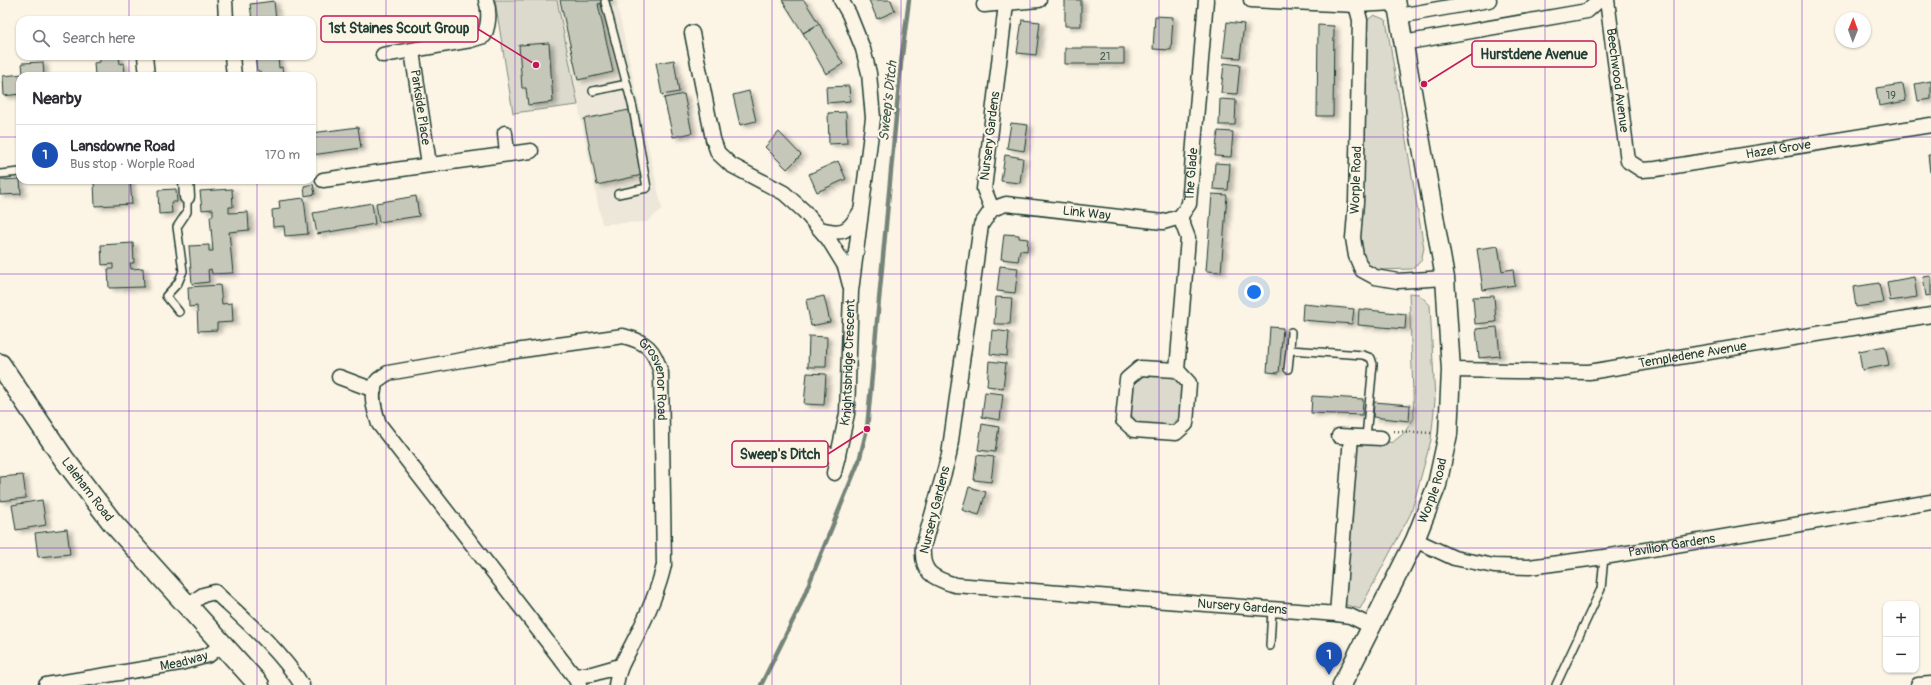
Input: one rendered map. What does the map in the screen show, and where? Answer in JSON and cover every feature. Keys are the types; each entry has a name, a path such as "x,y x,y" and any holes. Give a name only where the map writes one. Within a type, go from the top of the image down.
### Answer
{"main road":[{"name":"Laleham Road","path":"0,364 64,459 112,522 259,685"}],"street":[{"path":"225,0 226,16"},
{"name":"Parkside Place","path":"383,55 471,40 484,36 488,26 489,7 486,0"},
{"name":"Knightsbridge Crescent","path":"834,473 847,414 851,291 872,118 872,97 869,73 849,14 841,0"},
{"path":"984,5 1039,0"},
{"name":"The Glade","path":"1177,370 1188,238 1180,217 1189,204 1206,0"},
{"path":"1251,0 1397,6 1489,0"},
{"path":"1403,42 1587,11 1599,0"},
{"name":"Beechwood Avenue","path":"1607,0 1628,161"},
{"name":"Nursery Gardens","path":"1006,4 984,189 992,208 981,225 949,455 923,547 922,560 928,573 939,580 955,584 1337,614 1350,616 1373,626"},
{"name":"Worple Road","path":"1356,5 1360,26 1356,202 1353,238 1356,256 1362,270 1375,277 1398,281 1445,278"},
{"name":"Worple Road","path":"1342,685 1415,540 1437,485 1448,434 1451,370 1445,278 1397,6"},
{"name":"Knightsbridge Crescent","path":"692,33 713,139 718,153 731,165 784,193 804,211 830,240 845,266 851,291"},
{"name":"Parkside Place","path":"412,51 429,164"},
{"path":"146,60 147,72"},
{"path":"232,60 234,72"},
{"name":"Hazel Grove","path":"1628,161 1642,170 1656,169 1931,125"},
{"path":"505,133 508,153"},
{"name":"Parkside Place","path":"323,180 429,164 531,151"},
{"path":"186,184 187,196"},
{"name":"Link Way","path":"992,208 1006,204 1163,222 1180,217"},
{"name":"Knightsbridge Crescent","path":"820,229 836,233 851,226 861,210"},
{"name":"Templedene Avenue","path":"1451,370 1589,372 1931,315"},
{"name":"Grosvenor Road","path":"374,390 377,381 388,373 599,338 623,336 635,339 647,345 653,352 661,373 664,565 659,584 650,605 633,643 620,666 616,685"},
{"path":"1140,368 1177,370 1189,383 1186,424 1176,433 1134,430 1123,420 1127,379 1140,368"},
{"path":"339,377 374,390 374,410 379,424 576,681 620,666"},
{"path":"1337,614 1345,436 1382,438"},
{"path":"821,452 838,457"},
{"name":"Pavilion Gardens","path":"1415,540 1454,558 1494,566 1529,567 1604,557 1931,502"},
{"path":"187,606 203,595 215,592 260,633 293,670 302,685"},
{"name":"Meadway","path":"46,685 180,663 209,655 222,644"},
{"path":"1918,685 1931,684"}],"lane":[{"path":"604,2 633,108 647,188 618,194"},
{"path":"593,91 627,84"},
{"path":"0,174 16,172"},
{"path":"179,312 166,296 178,284 183,271 177,227 187,212 187,196"},
{"path":"1288,369 1292,332"},
{"path":"1290,350 1363,355 1371,358 1373,364 1366,437"},
{"path":"1556,685 1601,589 1604,557"},
{"path":"1270,646 1272,609"}],"path":[{"path":"1382,438 1383,430 1448,434"}],"shaded area":[{"path":"495,0 557,0 578,105 513,113"},
{"path":"557,0 616,0 662,209 647,222 602,224"},
{"path":"1374,15 1386,20 1424,248 1421,261 1412,269 1375,270 1366,265 1360,252 1365,22"},
{"path":"1409,293 1419,294 1430,305 1435,400 1431,440 1411,513 1360,609 1346,605 1341,593 1350,453 1359,445 1393,442 1404,433 1414,418"},
{"path":"1145,375 1173,376 1181,383 1181,416 1169,427 1139,425 1130,413 1132,384"}],"building":[{"path":"560,0 613,0 598,4 613,72 578,80"},
{"path":"782,0 804,0 819,24 803,33"},
{"path":"869,0 891,0 895,11 877,19"},
{"path":"1065,0 1081,0 1081,26 1065,26"},
{"path":"274,1 276,16 252,16 250,4"},
{"path":"1155,16 1173,17 1171,50 1153,49"},
{"path":"1022,20 1040,22 1036,55 1017,53"},
{"path":"1227,22 1244,24 1240,58 1223,57"},
{"path":"819,24 843,64 826,74 803,33"},
{"path":"1318,25 1334,26 1333,116 1317,116"},
{"path":"549,43 553,102 528,105 526,88 522,88 519,45"},
{"path":"1065,48 1124,48 1124,64 1065,64"},
{"path":"100,60 120,60 120,64 124,63 125,72 95,72 94,63 100,62"},
{"path":"256,60 278,60 279,68 282,67 283,72 260,72 257,71"},
{"path":"674,60 679,92 662,95 656,63"},
{"path":"43,62 44,72 23,72 22,63"},
{"path":"1224,63 1240,65 1237,94 1221,93"},
{"path":"16,75 16,94 4,96 3,76"},
{"path":"1931,81 1931,99 1918,101 1915,84"},
{"path":"1903,84 1906,101 1879,106 1876,88"},
{"path":"849,86 850,101 827,103 826,87"},
{"path":"749,91 756,121 740,125 733,95"},
{"path":"684,94 692,133 673,137 664,98"},
{"path":"1220,99 1236,100 1235,125 1219,125"},
{"path":"629,110 642,175 597,185 584,119"},
{"path":"846,112 847,143 829,144 828,113"},
{"path":"1011,123 1028,125 1024,151 1007,148"},
{"path":"358,127 361,148 316,154 316,132"},
{"path":"1218,131 1233,132 1231,157 1215,156"},
{"path":"779,132 801,155 787,169 765,147"},
{"path":"1005,155 1023,158 1020,183 1001,181"},
{"path":"1928,155 1931,155 1931,172 1930,172"},
{"path":"838,161 846,179 817,192 809,174"},
{"path":"1215,163 1230,164 1228,190 1213,189"},
{"path":"16,179 16,184 20,184 21,194 0,195 0,180"},
{"path":"94,184 130,184 132,204 95,206"},
{"path":"313,184 315,194 305,196 304,186"},
{"path":"176,189 177,202 171,202 172,213 159,214 158,190"},
{"path":"232,189 233,207 229,207 229,213 248,212 249,230 229,232 233,273 212,274 211,269 208,270 209,282 192,284 189,246 209,245 209,251 213,251 210,216 213,216 213,209 202,210 200,191"},
{"path":"1212,194 1227,195 1221,272 1206,271"},
{"path":"416,196 419,216 379,222 376,203"},
{"path":"304,198 308,234 285,236 284,226 273,227 272,210 280,209 279,201"},
{"path":"372,203 375,224 317,234 313,213"},
{"path":"1004,234 1019,235 1019,238 1028,239 1027,251 1020,250 1018,261 1001,259"},
{"path":"133,243 134,263 130,263 131,269 143,268 144,287 109,288 108,269 113,269 113,264 102,265 101,245"},
{"path":"1498,246 1502,271 1513,269 1515,285 1483,290 1477,249"},
{"path":"1000,266 1018,268 1015,293 997,291"},
{"path":"1931,276 1931,295 1926,296 1923,277"},
{"path":"1914,277 1917,297 1890,301 1887,282"},
{"path":"1879,283 1883,303 1856,307 1853,287"},
{"path":"220,285 222,304 232,303 233,322 217,323 217,330 198,331 197,306 189,307 188,287"},
{"path":"824,296 830,322 811,326 806,300"},
{"path":"1494,296 1496,322 1475,324 1473,297"},
{"path":"996,297 1012,298 1010,324 994,324"},
{"path":"1303,304 1354,309 1352,324 1302,320"},
{"path":"1359,309 1406,314 1405,329 1358,325"},
{"path":"1270,327 1283,328 1279,373 1267,372"},
{"path":"1497,327 1500,356 1479,358 1476,329"},
{"path":"992,330 1009,332 1007,356 990,354"},
{"path":"809,336 827,337 826,367 808,367"},
{"path":"1885,346 1889,365 1862,370 1859,351"},
{"path":"989,361 1006,363 1003,388 987,386"},
{"path":"807,373 826,374 824,405 804,404"},
{"path":"985,392 1003,394 1000,420 982,417"},
{"path":"1312,396 1363,399 1362,415 1311,413"},
{"path":"1374,402 1410,405 1409,421 1373,417"},
{"path":"982,424 999,427 995,452 978,450"},
{"path":"977,455 994,457 991,482 974,480"},
{"path":"23,475 26,498 0,501 0,477"},
{"path":"969,487 986,492 979,515 962,510"},
{"path":"42,500 46,525 16,530 12,505"},
{"path":"67,529 70,554 38,557 35,533"}],"waterway":[{"name":"Sweep's Ditch","path":"761,685 799,608 859,461 867,429 901,63 909,0"}],"place":[{"name":"1st Staines Scout Group","path":"536,65"},
{"name":"Hurstdene Avenue","path":"1424,84"},
{"name":"Sweep's Ditch","path":"867,429"},
{"name":"Lansdowne Road","path":"1329,675"}]}
